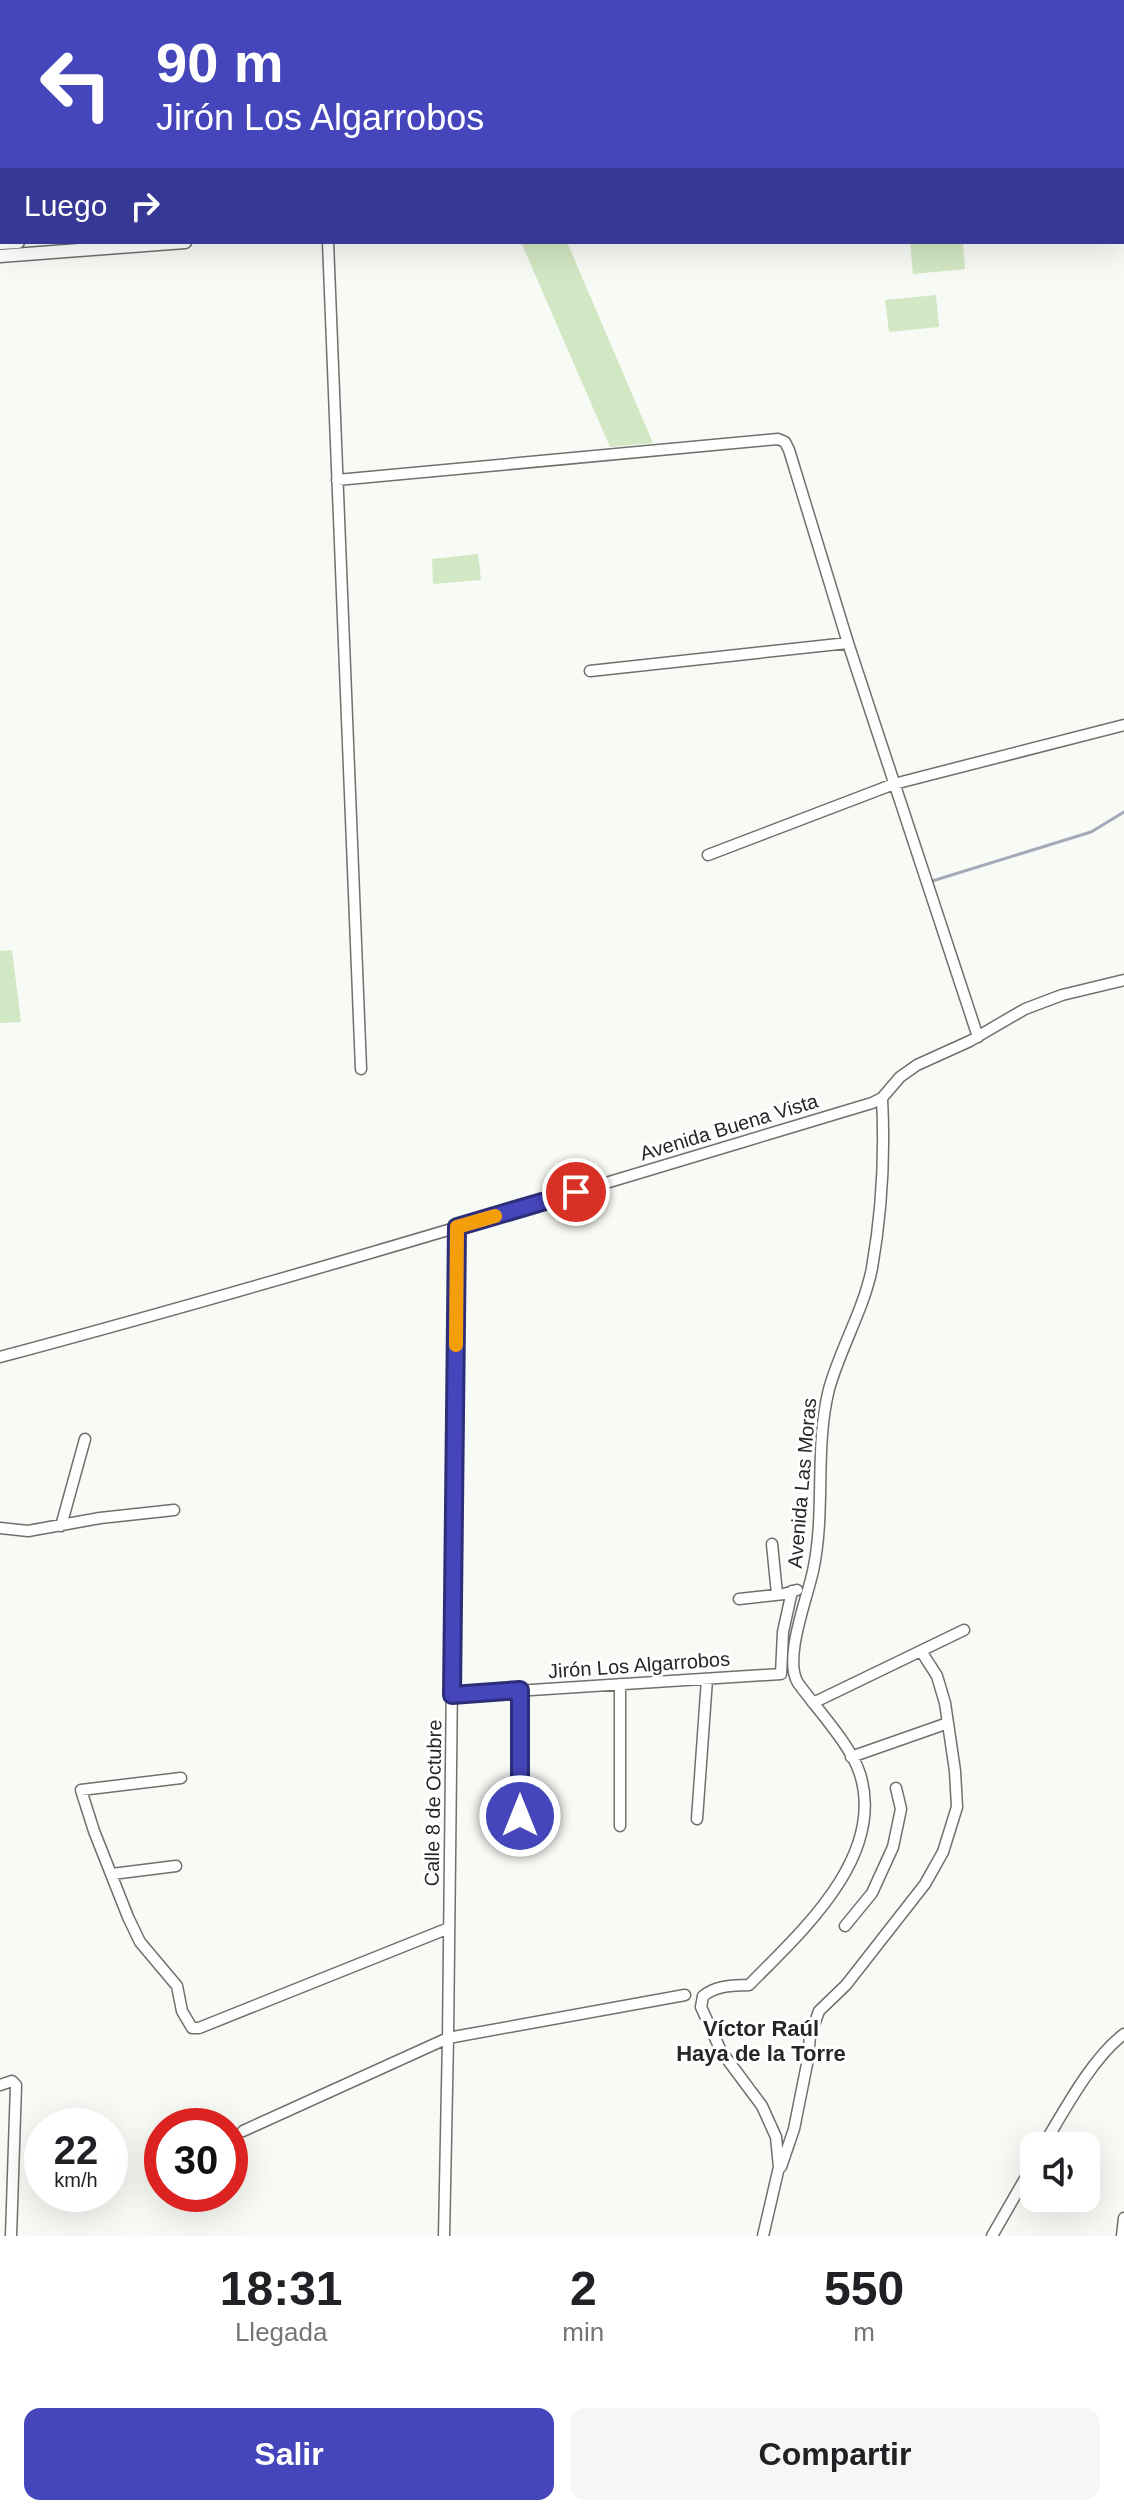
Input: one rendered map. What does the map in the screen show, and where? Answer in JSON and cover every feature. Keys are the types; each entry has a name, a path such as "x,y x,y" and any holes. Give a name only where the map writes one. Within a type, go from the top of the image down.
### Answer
{"main road":[{"path":"0,256 159,244"}],"street":[{"path":"328,244 361,1069"},
{"path":"337,480 782,440 789,450 848,643 978,1037"},
{"path":"590,671 848,643"},
{"path":"708,855 894,784 1124,725"},
{"name":"Avenida Buena Vista","path":"0,1357 76,1338 872,1103 882,1098 900,1077 917,1065 978,1037 1025,1009 1062,995 1124,980"},
{"name":"Avenida Las Moras","path":"763,2236 779,2167 776,2137 762,2106 721,2051 701,2007 703,1996 719,1986 749,1985 826,1902 854,1856 864,1825 860,1773 841,1739 794,1677 792,1666 817,1553 821,1512 820,1439 829,1389 871,1272 882,1203 882,1098"},
{"name":"Calle 8 de Octubre","path":"444,2236 457,1227"},
{"path":"61,1526 85,1439"},
{"path":"0,1528 28,1531 174,1510"},
{"path":"772,1544 777,1594"},
{"path":"739,1599 777,1594 810,1585"},
{"name":"Jirón Los Algarrobos","path":"452,1695 781,1674 783,1632 792,1591"},
{"path":"813,1703 964,1630"},
{"path":"776,2180 794,2129 810,2036 819,2011 846,1985 925,1884 943,1852 957,1807 948,1723 937,1676 921,1651"},
{"path":"697,1819 707,1679"},
{"path":"620,1684 620,1826"},
{"path":"520,1690 520,1816"},
{"path":"851,1757 948,1723"},
{"path":"181,1778 81,1790 128,1917 140,1942 177,1986 182,2011 192,2028 199,2028 449,1928"},
{"path":"845,1926 872,1893 893,1847 901,1809 896,1788"},
{"path":"112,1874 176,1866"},
{"path":"248,2129 448,2038 685,1995"},
{"path":"1051,2132 1111,2044 1124,2034"},
{"path":"0,2085 12,2081 16,2085 11,2236"},
{"path":"992,2236 1020,2190"},
{"path":"1122,2236 1124,2218"}],"green space":[{"path":"522,244 568,244 653,443 610,447"},
{"path":"910,244 963,244 965,269 913,274"},
{"path":"936,295 939,327 889,332 885,300"},
{"path":"478,554 481,580 433,584 432,559"},
{"path":"12,950 21,1022 0,1023 0,951"}],"waterway":[{"path":"929,882 1091,832 1124,812"}],"slow traffic":[{"path":"456,1345 457,1227 495,1216"}],"district":[{"name":"Víctor Raúl Haya de la Torre","path":"761,2040"}],"route":[{"path":"520,1816 520,1690 452,1695 457,1227 576,1192"}]}
